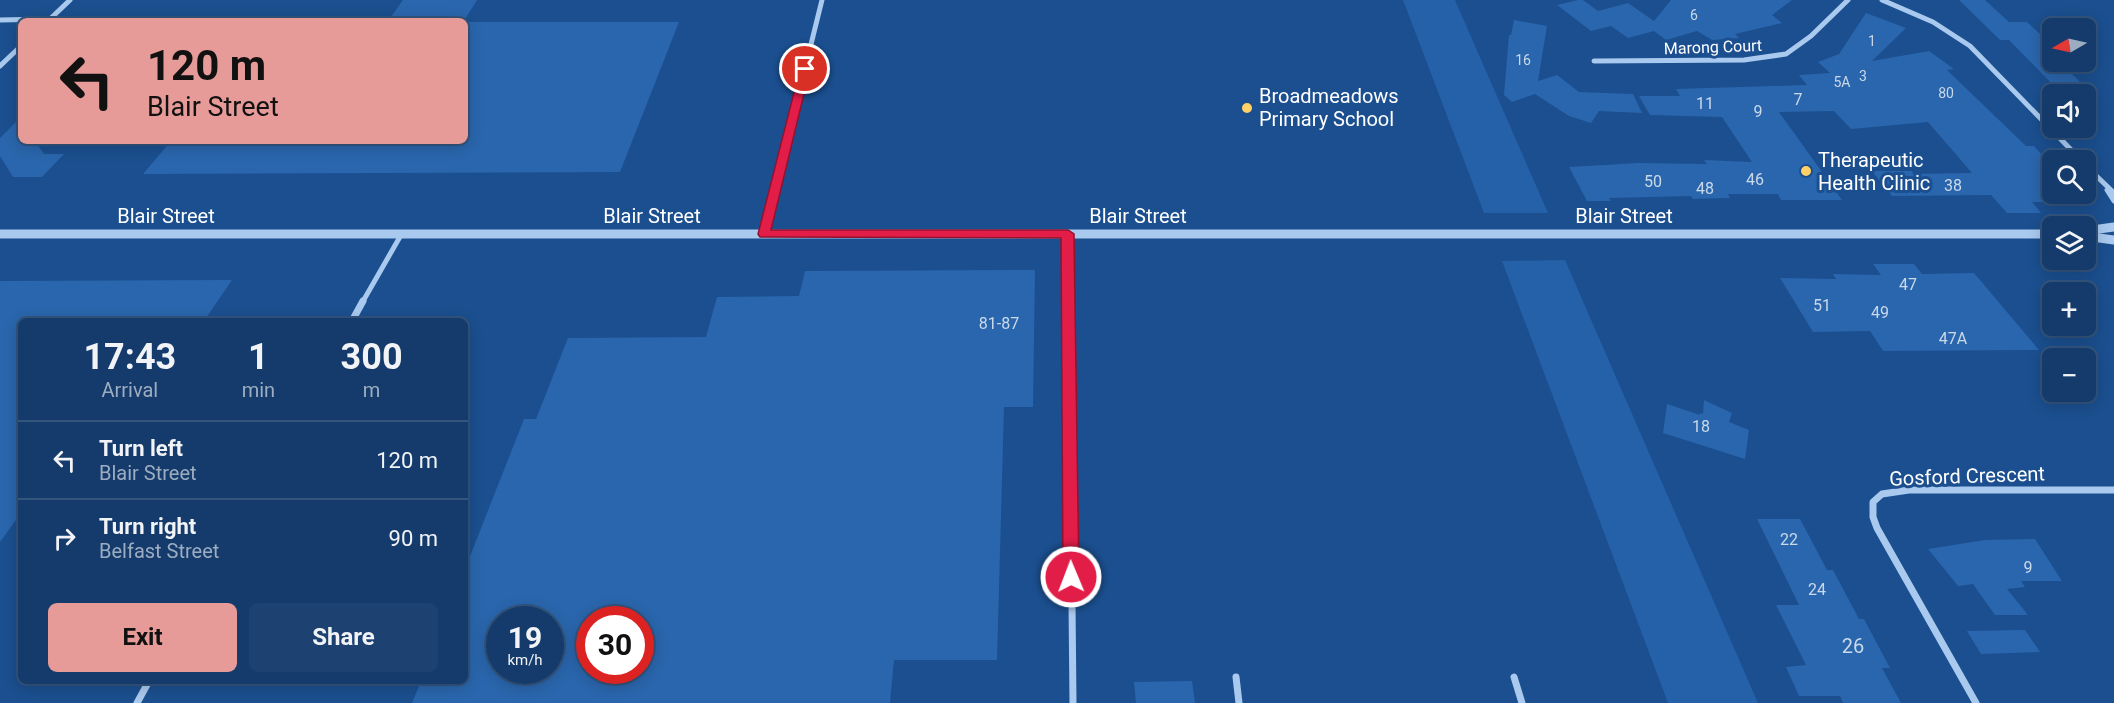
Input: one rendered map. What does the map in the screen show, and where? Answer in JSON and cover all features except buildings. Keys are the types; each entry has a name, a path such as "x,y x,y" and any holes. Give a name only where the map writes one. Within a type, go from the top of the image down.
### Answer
{"street":[{"path":"51,18 70,0"},
{"path":"764,234 822,0"},
{"name":"Marong Court","path":"1594,61 1744,60 1773,57 1796,49 1848,0"},
{"path":"1882,0 1933,22 1970,46 2070,150"},
{"path":"0,20 18,20"},
{"path":"0,66 18,49"},
{"path":"2096,177 2114,201"},
{"path":"2103,185 2114,193"},
{"path":"2096,229 2114,227"},
{"name":"Blair Street","path":"3,234 2042,234"},
{"path":"354,318 401,234"},
{"path":"1068,234 1073,703"},
{"path":"2096,238 2114,240"},
{"name":"Gosford Crescent","path":"1976,703 1876,528 1871,514 1875,497 1882,493 1909,490 2114,490"},
{"path":"1236,677 1239,703"},
{"path":"1514,677 1522,703"},
{"path":"136,703 147,684"}],"shaded area":[{"path":"1403,0 1455,0 1548,213 1484,213"},
{"path":"1565,260 1758,703 1668,703 1502,261"}],"place":[{"name":"Broadmeadows Primary School","path":"1247,108"},
{"name":"Therapeutic Health Clinic","path":"1806,171"}],"route":[{"path":"805,69 764,234 1068,234 1071,577"}]}
